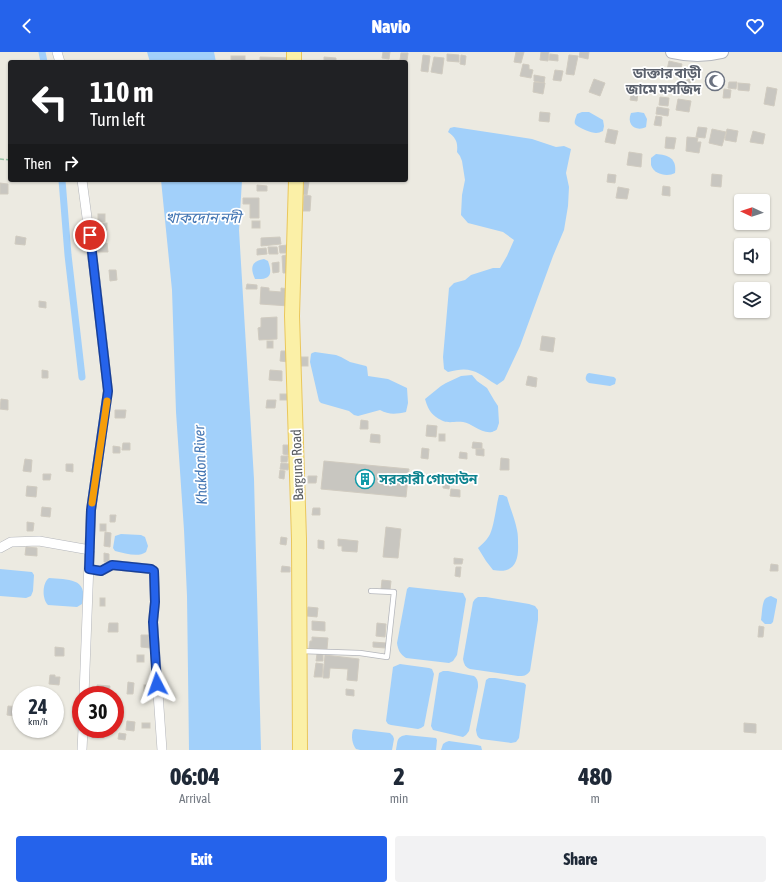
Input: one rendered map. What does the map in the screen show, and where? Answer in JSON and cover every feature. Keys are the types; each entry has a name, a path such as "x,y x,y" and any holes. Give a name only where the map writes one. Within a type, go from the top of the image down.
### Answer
{"main road":[{"name":"Barguna Road","path":"296,182 292,316 299,539 300,750"}],"street":[{"path":"672,52 711,55 722,52"},
{"path":"82,182 108,391 91,510 84,686"},
{"path":"0,548 11,542 39,541 90,550"},
{"path":"89,569 101,571 112,565 151,569 154,571 155,602 153,622 162,750"},
{"path":"82,750 83,738"}],"lane":[{"path":"300,650 360,653 388,657 394,592 371,591"}],"water":[{"path":"147,52 214,52 216,60 149,60"},
{"path":"589,112 603,120 603,131 594,133 577,126 575,122 577,114"},
{"path":"631,113 644,113 647,119 646,127 639,129 633,126 630,121"},
{"path":"454,127 532,139 556,147 564,146 571,149 566,173 569,187 568,206 564,230 520,346 504,380 497,385 474,371 463,369 448,372 444,369 443,357 449,288 454,283 465,280 471,275 493,268 500,268 514,240 503,232 468,223 461,215 462,195 465,180 462,161 457,152 456,140 448,132 450,128"},
{"path":"656,154 671,158 675,164 675,173 665,175 655,171 651,165 651,158"},
{"name":"খাকদোন নদী","path":"161,182 242,182 239,230 254,479 261,750 189,750 187,596 176,412 172,290"},
{"path":"264,259 268,261 270,270 269,276 264,279 255,279 252,272 254,263"},
{"path":"315,352 336,355 350,362 366,366 368,376 388,379 407,388 408,403 406,412 393,414 380,410 358,416 349,411 321,403 319,401 310,362 311,354"},
{"path":"589,373 614,377 616,379 615,384 610,386 589,383 586,378 587,374"},
{"path":"472,375 477,381 487,388 498,406 499,423 497,429 492,432 480,430 463,422 443,421 432,413 426,402 425,399 446,383 461,376"},
{"path":"499,495 507,497 518,533 518,550 516,561 510,568 500,571 493,570 478,548 487,539 491,532"},
{"path":"121,534 141,535 145,537 148,546 146,552 135,555 115,551 113,548 115,536"},
{"path":"0,569 32,572 34,575 33,591 31,596 26,598 0,596"},
{"path":"49,578 69,580 79,584 83,595 82,604 77,607 48,605 44,595 44,587"},
{"path":"409,587 463,593 466,599 457,655 453,661 449,663 406,658 400,652 397,643 407,589"},
{"path":"771,596 777,599 773,622 771,624 765,624 761,620 763,603 767,597"},
{"path":"478,597 529,604 535,606 538,610 538,620 530,671 526,675 518,676 470,669 465,665 463,659 473,602"},
{"path":"400,664 429,668 432,669 434,674 424,726 418,729 391,725 386,721 393,667"},
{"path":"443,671 474,676 478,681 469,731 463,737 433,730 431,726 439,673"},
{"path":"489,678 524,683 526,685 519,738 516,742 511,743 481,739 477,736 476,730 486,680"},
{"path":"353,730 390,733 394,739 392,750 356,749 352,737"},
{"path":"406,735 436,738 436,750 396,750 399,738"},
{"path":"449,741 481,746 482,750 441,750 443,744"}],"building":[{"path":"383,52 390,52 389,59 382,58"},
{"path":"516,52 524,52 521,63 514,62"},
{"path":"541,52 549,52 548,61 540,60"},
{"path":"580,52 589,52 588,59 579,57"},
{"path":"401,53 408,53 407,60 400,60"},
{"path":"447,54 459,55 459,62 447,61"},
{"path":"550,54 558,55 558,61 549,60"},
{"path":"423,55 430,56 428,72 421,71"},
{"path":"461,55 466,56 465,65 460,64"},
{"path":"569,55 578,56 574,75 566,74"},
{"path":"231,56 245,56 245,60 231,60"},
{"path":"260,57 292,58 292,60 260,60"},
{"path":"324,57 336,58 336,60 324,60"},
{"path":"434,57 444,58 442,74 431,72"},
{"path":"669,61 682,64 679,77 666,74"},
{"path":"523,64 529,65 529,69 533,70 531,78 520,76"},
{"path":"555,70 563,71 561,81 553,80"},
{"path":"534,75 545,77 544,83 534,81"},
{"name":"ডাক্তার বাড়ী জামে মসজিদ","path":"711,75 719,76 718,87 710,87"},
{"path":"681,78 691,80 689,91 679,89"},
{"path":"594,79 605,83 600,96 589,92"},
{"path":"534,82 545,83 543,94 533,92"},
{"path":"729,82 737,82 736,89 728,88"},
{"path":"738,83 750,84 749,91 738,90"},
{"path":"642,85 652,85 651,94 642,94"},
{"path":"767,87 777,89 774,106 764,104"},
{"path":"724,89 731,90 730,98 723,98"},
{"path":"632,91 638,92 637,101 630,100"},
{"path":"660,97 669,98 668,106 659,105"},
{"path":"678,99 691,101 689,112 676,110"},
{"path":"657,107 669,109 668,116 656,114"},
{"path":"540,112 550,113 549,122 539,121"},
{"path":"656,116 662,117 661,126 654,125"},
{"path":"698,127 707,128 705,138 696,137"},
{"path":"608,129 618,131 615,144 605,142"},
{"path":"712,129 726,132 722,146 709,143"},
{"path":"727,129 738,131 736,142 725,140"},
{"path":"753,131 765,134 763,144 750,142"},
{"path":"666,137 676,138 674,149 665,148"},
{"path":"687,137 698,138 697,142 701,142 699,153 686,151"},
{"path":"629,152 642,154 641,167 627,165"},
{"path":"608,174 616,175 615,183 607,182"},
{"path":"712,174 722,175 721,187 711,186"},
{"path":"301,182 309,182 307,195 299,194"},
{"path":"0,183 8,184 8,194 0,194"},
{"path":"257,185 267,186 267,191 257,191"},
{"path":"663,186 670,187 670,196 662,195"},
{"path":"618,187 629,189 627,199 616,198"},
{"path":"304,195 311,196 310,211 303,211"},
{"path":"243,198 259,198 259,218 250,218 250,204 243,204"},
{"path":"98,214 105,214 105,222 98,222"},
{"path":"252,221 260,221 260,228 252,228"},
{"path":"98,223 107,223 107,230 98,230"},
{"path":"103,231 106,231 106,242 96,242 96,237 103,237"},
{"path":"16,236 26,238 25,245 15,244"},
{"path":"280,237 281,244 261,246 261,238"},
{"path":"95,243 107,243 108,252 95,252"},
{"path":"287,245 287,253 280,253 279,246"},
{"path":"268,247 277,247 278,254 269,254"},
{"path":"266,248 267,254 257,255 257,249"},
{"path":"286,255 287,273 283,273 282,256"},
{"path":"279,262 279,272 273,273 272,263"},
{"path":"109,270 116,270 117,280 110,281"},
{"path":"247,284 257,285 257,289 246,289"},
{"path":"261,287 269,288 269,291 281,292 281,288 290,289 289,306 260,304"},
{"path":"39,301 46,302 46,308 39,307"},
{"path":"277,317 277,339 259,340 258,328 261,327 261,318"},
{"path":"542,336 555,338 553,352 540,350"},
{"path":"267,341 273,341 273,348 267,348"},
{"path":"281,351 288,351 288,362 280,361"},
{"path":"301,357 308,357 308,366 301,366"},
{"path":"42,370 48,371 48,378 42,378"},
{"path":"270,370 282,371 282,381 269,380"},
{"path":"528,376 537,378 536,387 526,385"},
{"path":"280,394 288,394 288,400 280,400"},
{"path":"1,399 8,400 8,410 0,409"},
{"path":"267,400 276,400 275,408 266,408"},
{"path":"115,410 126,410 125,418 115,418"},
{"path":"361,420 368,421 368,429 360,429"},
{"path":"427,425 437,426 436,437 426,436"},
{"path":"371,434 380,435 380,443 370,442"},
{"path":"439,434 445,434 445,441 439,441"},
{"path":"473,442 482,443 482,449 472,448"},
{"path":"123,443 130,443 130,450 122,450"},
{"path":"283,445 289,445 288,455 283,454"},
{"path":"113,446 120,447 120,453 113,453"},
{"path":"422,448 429,449 428,459 421,458"},
{"path":"476,449 484,449 484,456 476,455"},
{"path":"460,452 467,453 467,459 459,458"},
{"path":"281,456 288,456 287,462 281,462"},
{"path":"501,458 509,459 509,470 500,470"},
{"path":"25,459 32,460 31,472 23,471"},
{"name":"সরকারী গোডাউন","path":"324,461 409,469 406,497 321,489"},
{"path":"281,463 289,464 288,470 280,469"},
{"path":"66,464 73,464 73,472 66,471"},
{"path":"280,470 285,471 284,479 279,478"},
{"path":"43,474 51,474 50,480 43,480"},
{"path":"308,476 317,476 316,483 308,483"},
{"path":"443,481 450,481 449,489 443,488"},
{"path":"27,486 37,487 36,497 26,496"},
{"path":"451,489 460,490 460,497 450,496"},
{"path":"42,507 51,508 50,517 41,516"},
{"path":"313,508 320,508 320,515 312,515"},
{"path":"110,515 116,515 115,522 110,522"},
{"path":"27,522 34,523 33,531 27,531"},
{"path":"100,524 106,524 106,531 100,531"},
{"path":"386,527 401,529 398,558 383,557"},
{"path":"105,532 111,533 110,547 104,546"},
{"path":"281,537 287,538 286,545 280,544"},
{"path":"338,539 358,541 357,552 342,551 342,546 338,546"},
{"path":"318,540 324,541 324,549 318,548"},
{"path":"26,547 37,548 37,556 25,555"},
{"path":"104,553 109,554 109,562 104,562"},
{"path":"454,558 463,559 462,564 454,564"},
{"path":"771,564 778,565 778,571 770,571"},
{"path":"282,566 290,567 290,572 281,572"},
{"path":"456,567 461,567 460,577 455,576"},
{"path":"382,580 391,581 390,590 381,590"},
{"path":"100,598 105,598 105,606 100,606"},
{"path":"308,607 318,608 317,617 307,616"},
{"path":"312,621 325,622 325,631 312,630"},
{"path":"109,623 118,623 118,632 108,632"},
{"path":"377,623 386,624 385,637 376,636"},
{"path":"759,626 764,627 763,637 758,637"},
{"path":"141,635 150,635 150,648 141,647"},
{"path":"312,637 328,638 327,649 309,648"},
{"path":"373,642 386,643 385,648 373,647"},
{"path":"55,647 64,648 64,656 55,656"},
{"path":"317,654 323,655 323,661 316,661"},
{"path":"137,655 144,655 144,662 137,662"},
{"path":"325,655 359,659 357,681 347,680 348,669 330,668 329,678 323,678"},
{"path":"316,663 323,664 322,677 314,677"},
{"path":"50,675 60,677 59,685 49,684"},
{"path":"128,682 134,683 133,694 127,694"},
{"path":"144,685 152,685 152,692 144,692"},
{"path":"346,689 354,690 354,696 346,695"},
{"path":"8,706 12,706 12,716 7,715"},
{"path":"127,721 135,722 134,731 126,730"},
{"path":"142,723 150,723 150,728 142,728"},
{"path":"744,723 756,724 756,733 744,732"},
{"path":"124,734 126,734 125,740 118,739 124,738"}],"waterway":[{"path":"42,52 44,60"},
{"path":"62,182 68,255 82,377"}],"slow traffic":[{"path":"92,503 107,401"}],"place":[{"name":"ডাক্তার বাড়ী জামে মসজিদ","path":"715,81"},
{"name":"সরকারী গোডাউন","path":"365,479"}],"route":[{"path":"90,235 108,391 91,510 89,569 101,571 112,565 151,569 154,571 155,602 153,622 157,684"}],"water label":[{"name":"Khakdon River","path":"200,465"}]}
